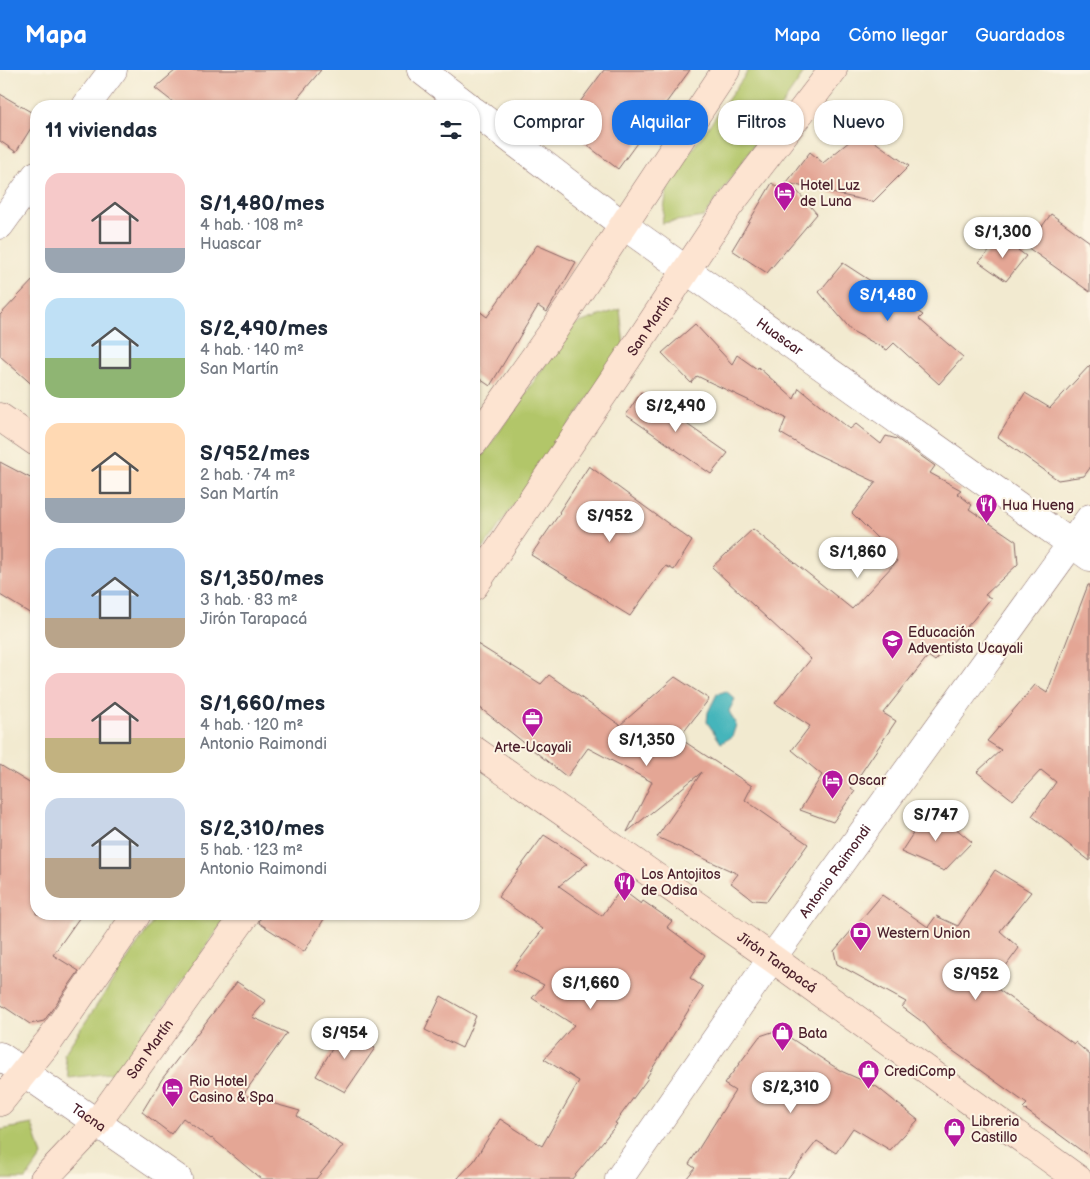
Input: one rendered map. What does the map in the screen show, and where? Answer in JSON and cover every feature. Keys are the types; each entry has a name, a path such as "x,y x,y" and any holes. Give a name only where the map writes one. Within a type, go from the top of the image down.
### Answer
{"main road":[{"path":"480,434 556,326 726,70"},
{"name":"San Martín","path":"480,577 688,270 728,207 833,70"},
{"path":"0,417 30,438"},
{"name":"Jirón Tarapacá","path":"480,754 772,958 1078,1179"},
{"path":"0,1102 50,1040 133,920"},
{"name":"San Martín","path":"44,1179 97,1123 242,920"}],"street":[{"path":"90,100 113,70"},
{"path":"421,70 460,100"},
{"name":"Huascar","path":"480,116 623,225 1081,550"},
{"path":"0,226 30,184"},
{"name":"Antonio Raimondi","path":"619,1179 772,958 1081,550 1090,518"},
{"name":"Tacna","path":"0,1056 178,1179"}],"green space":[{"path":"749,70 806,70 785,100 727,100"},
{"path":"718,113 718,145 754,145 704,217 662,223 668,183 695,145 708,145 708,127"},
{"path":"620,309 624,347 480,553 480,459 573,325"},
{"path":"154,920 225,920 118,1072 69,1078 64,1054"},
{"path":"32,1124 42,1156 26,1179 0,1179 0,1130"}],"water":[{"path":"726,691 735,699 729,711 736,725 732,737 721,743 707,722 708,712 717,694"}],"building":[{"path":"176,70 321,70 296,100 170,100 155,88"},
{"path":"604,70 690,70 668,100 612,100 612,145 635,145 618,169 587,145 602,145 602,100 582,100"},
{"path":"0,94 30,112 30,130 16,152 0,141"},
{"path":"845,145 879,145 909,166 873,202 791,184 817,214 767,273 732,250 772,183 781,190 810,152 823,163"},
{"path":"1051,214 1090,242 1090,292 1027,247"},
{"path":"1002,238 1026,256 1006,281 979,262"},
{"path":"537,245 576,262 547,312 538,306 490,386 480,379 480,312 487,317"},
{"path":"843,263 923,315 919,319 963,357 939,384 894,343 887,350 852,331 819,292"},
{"path":"30,283 30,383 0,356 0,315"},
{"path":"695,324 732,364 737,355 757,369 758,367 794,399 799,388 850,429 856,424 881,444 886,436 897,439 935,466 930,473 961,490 957,493 972,505 969,509 1016,541 1018,564 985,595 991,598 935,661 928,656 883,713 896,721 851,788 855,791 833,822 800,810 822,775 792,750 810,726 775,703 811,659 712,567 753,529 852,609 897,561 852,513 876,482 814,453 780,433 786,418 697,376 691,383 662,353"},
{"path":"1090,365 1090,468 1084,476 1058,480 998,437 1025,393 1050,408"},
{"path":"641,392 728,453 711,474 626,415"},
{"path":"0,462 30,478 30,613 0,595"},
{"path":"589,466 692,541 674,570 666,566 630,616 531,555"},
{"path":"1088,585 1090,585 1090,861 1032,816 1056,782 1041,770 1013,800 977,772 1001,750 987,741 1035,685 1047,693"},
{"path":"480,646 541,684 549,675 620,725 675,677 709,699 679,738 752,786 745,800 808,844 767,901 753,900 731,883 738,874 657,837 702,772 627,832 652,782 588,748 567,777 480,708"},
{"path":"0,765 30,783 30,920 78,920 53,955 79,971 44,1021 30,1024 0,1004"},
{"path":"930,807 972,842 944,871 901,852"},
{"path":"544,835 588,863 559,886 602,916 621,889 641,904 643,901 672,921 667,927 705,955 690,978 703,987 648,1078 615,1123 617,1124 572,1179 457,1179 474,1161 500,1119 542,1146 579,1081 544,1059 574,1025 532,998 544,985 513,969 543,929 498,897"},
{"path":"995,870 1031,892 1000,931 1019,948 992,985 1074,1044 1075,1042 1090,1055 1090,1157 1023,1108 1027,1104 942,1043 925,1024 902,1007 906,1002 837,964 834,951 882,895 928,927 936,916 958,926"},
{"path":"260,920 323,920 304,952 259,923"},
{"path":"237,982 266,1001 252,1017 287,1033 243,1095 300,1111 297,1116 343,1146 316,1179 261,1179 212,1138 183,1118 171,1134 142,1112 162,1079"},
{"path":"441,996 476,1016 462,1048 425,1030"},
{"path":"345,1027 375,1048 345,1092 316,1076"},
{"path":"778,1030 841,1071 877,1087 918,1120 890,1150 853,1128 836,1153 817,1141 787,1179 686,1179 695,1168 689,1164 735,1091 724,1084 760,1036"}],"place":[{"name":"Hotel Luz de Luna","path":"784,212"},
{"name":"Hua Hueng","path":"986,524"},
{"name":"Educación Adventista Ucayali","path":"892,659"},
{"name":"Arte-Ucayali","path":"533,738"},
{"name":"Oscar","path":"832,799"},
{"name":"Los Antojitos de Odisa","path":"625,901"},
{"name":"Western Union","path":"861,952"},
{"name":"Bata","path":"782,1052"},
{"name":"CrediComp","path":"868,1090"},
{"name":"Rio Hotel Casino & Spa","path":"173,1108"},
{"name":"Libreria Castillo","path":"955,1148"}]}
